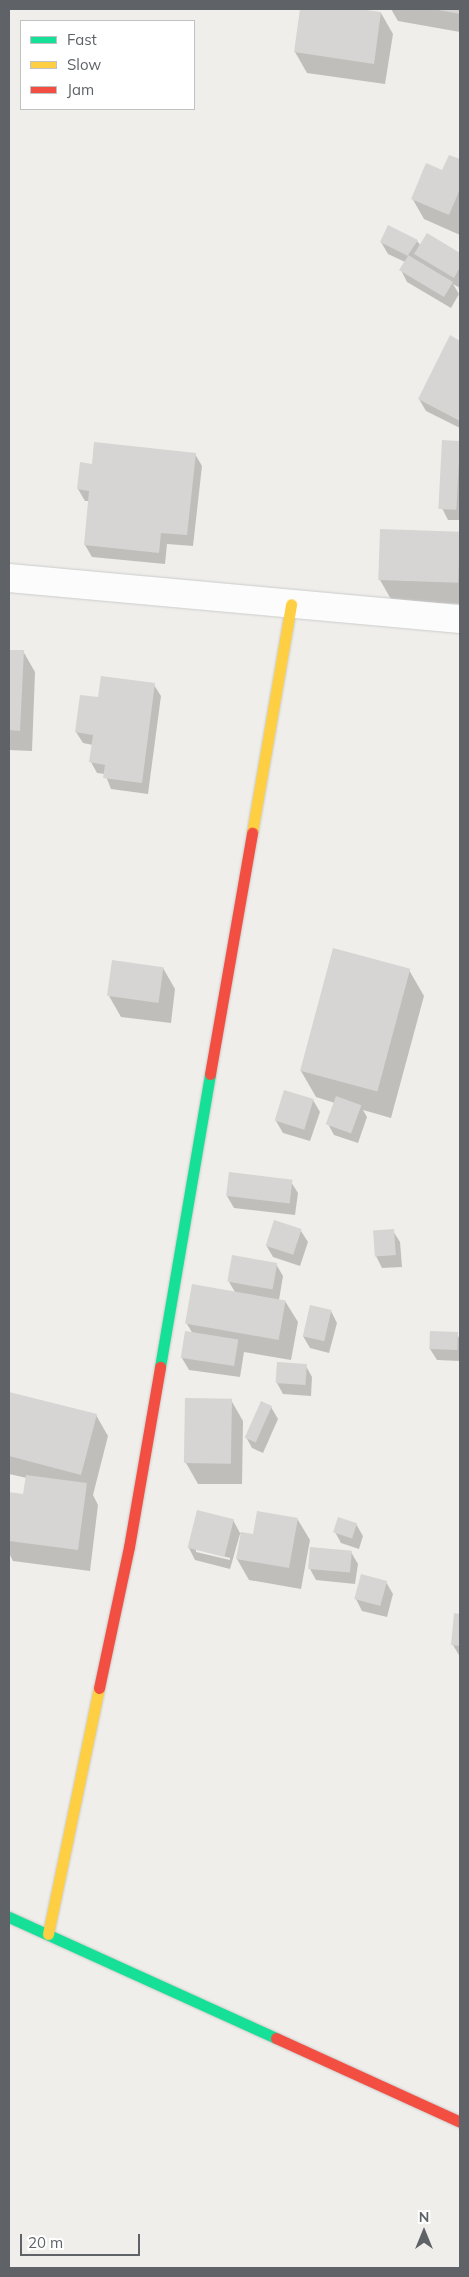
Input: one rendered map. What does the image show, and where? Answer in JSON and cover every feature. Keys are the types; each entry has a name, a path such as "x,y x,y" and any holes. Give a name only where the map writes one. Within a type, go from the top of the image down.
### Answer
{"street":[{"path":"9,578 460,619"},
{"path":"48,1934 129,1547 291,604"},
{"path":"9,1917 460,2122"}],"building":[{"path":"300,9 359,9 381,12 374,64 294,52"},
{"path":"460,9 460,14 438,10"},
{"path":"449,155 460,159 460,189 449,215 411,199 426,163 442,170"},
{"path":"388,225 418,240 408,255 453,282 444,297 399,270 408,256 380,242"},
{"path":"427,233 460,253 460,267 454,278 414,254"},
{"path":"450,335 460,341 460,421 418,399"},
{"path":"442,440 460,441 456,510 438,509"},
{"path":"94,442 196,453 187,535 161,533 159,553 84,545 89,491 77,489 80,462 92,464"},
{"path":"380,529 460,532 458,583 378,580"},
{"path":"9,650 24,650 20,731 9,730"},
{"path":"101,676 155,683 142,783 103,778 105,765 89,762 93,735 75,732 80,695 98,697"},
{"path":"333,948 410,969 377,1091 300,1071"},
{"path":"112,960 163,967 158,1003 107,996"},
{"path":"284,1090 314,1099 304,1130 275,1121"},
{"path":"336,1096 361,1105 351,1133 326,1124"},
{"path":"229,1172 293,1180 290,1204 226,1196"},
{"path":"274,1220 302,1229 293,1255 266,1246"},
{"path":"394,1229 396,1255 375,1256 373,1230"},
{"path":"232,1255 277,1263 273,1290 227,1282"},
{"path":"192,1284 286,1300 279,1340 185,1323"},
{"path":"310,1305 331,1310 324,1341 303,1336"},
{"path":"185,1331 238,1339 234,1366 181,1358"},
{"path":"430,1331 458,1332 457,1350 429,1349"},
{"path":"277,1362 307,1364 305,1385 276,1383"},
{"path":"9,1392 97,1414 81,1475 9,1456"},
{"path":"185,1398 232,1399 231,1464 184,1463"},
{"path":"261,1401 272,1406 256,1442 245,1438"},
{"path":"26,1475 87,1483 78,1550 9,1541 9,1492 23,1494"},
{"path":"197,1510 234,1519 224,1557 188,1548"},
{"path":"257,1511 298,1518 289,1568 236,1559 241,1532 253,1534"},
{"path":"338,1517 357,1523 352,1538 333,1532"},
{"path":"310,1547 352,1551 350,1573 308,1569"},
{"path":"361,1574 387,1581 380,1606 354,1599"},
{"path":"454,1613 460,1614 460,1646 451,1645"}],"traffic: fast":[{"path":"160,1367 210,1074"},
{"path":"9,1917 276,2038"}],"traffic: slow":[{"path":"252,833 291,604"},
{"path":"48,1934 99,1688"}],"traffic: jam":[{"path":"210,1074 252,833"},
{"path":"99,1688 129,1547 160,1367"},
{"path":"276,2038 460,2122"}]}
